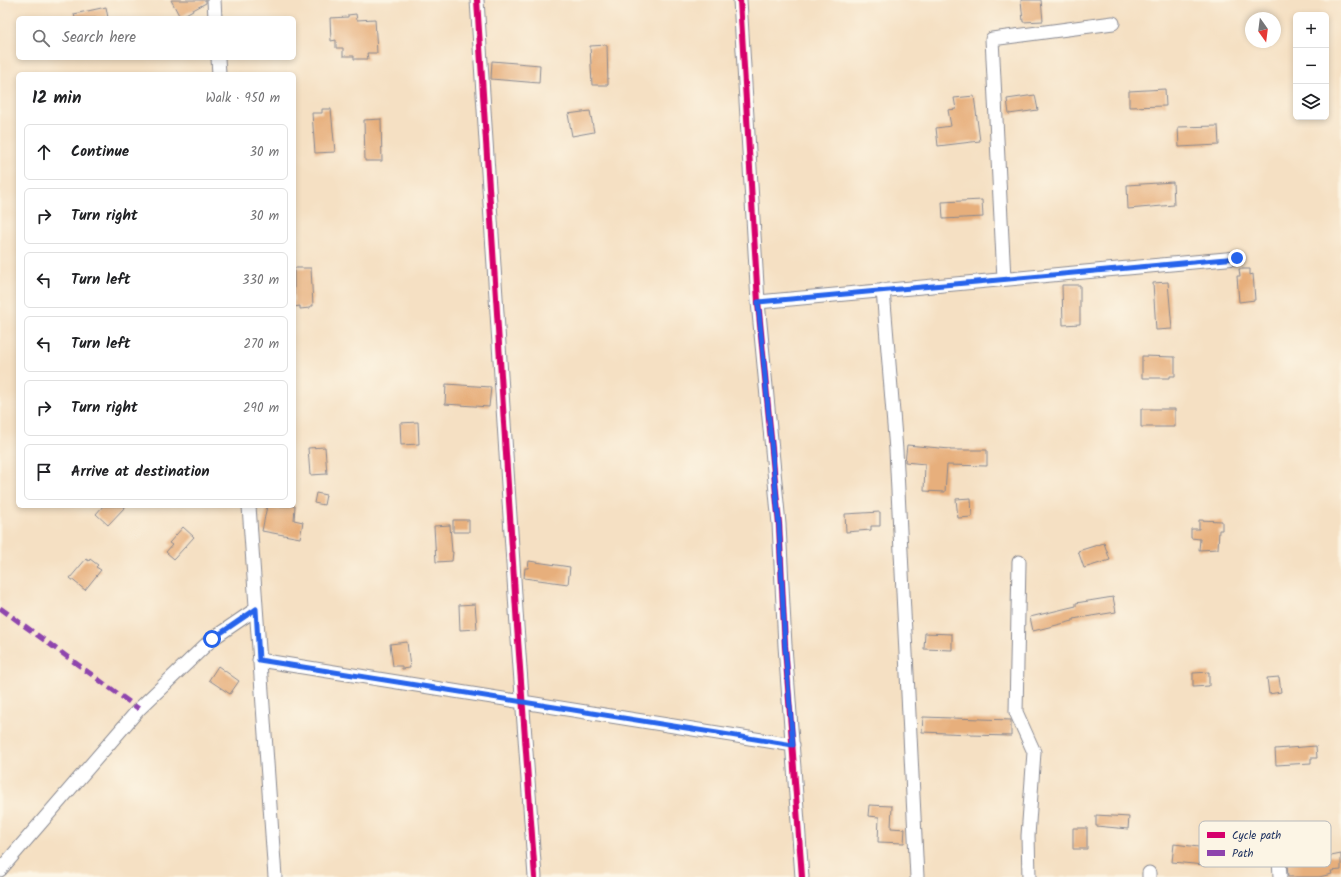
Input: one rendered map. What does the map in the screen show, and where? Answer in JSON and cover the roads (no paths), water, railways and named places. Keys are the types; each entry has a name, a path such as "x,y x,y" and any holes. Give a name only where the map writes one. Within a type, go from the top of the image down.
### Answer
{"street":[{"path":"214,0 215,16"},
{"path":"478,0 535,877"},
{"path":"740,0 758,302 779,524 785,646 802,877"},
{"path":"1004,280 992,39 1113,23"},
{"path":"218,60 219,72"},
{"path":"758,302 1237,258"},
{"path":"883,290 896,450 917,877"},
{"path":"248,508 275,877"},
{"path":"1019,562 1016,712 1034,752 1028,836 1029,877"},
{"path":"0,870 139,709 212,639 256,609"},
{"path":"259,660 793,745"},
{"path":"1280,867 1280,877"}]}
